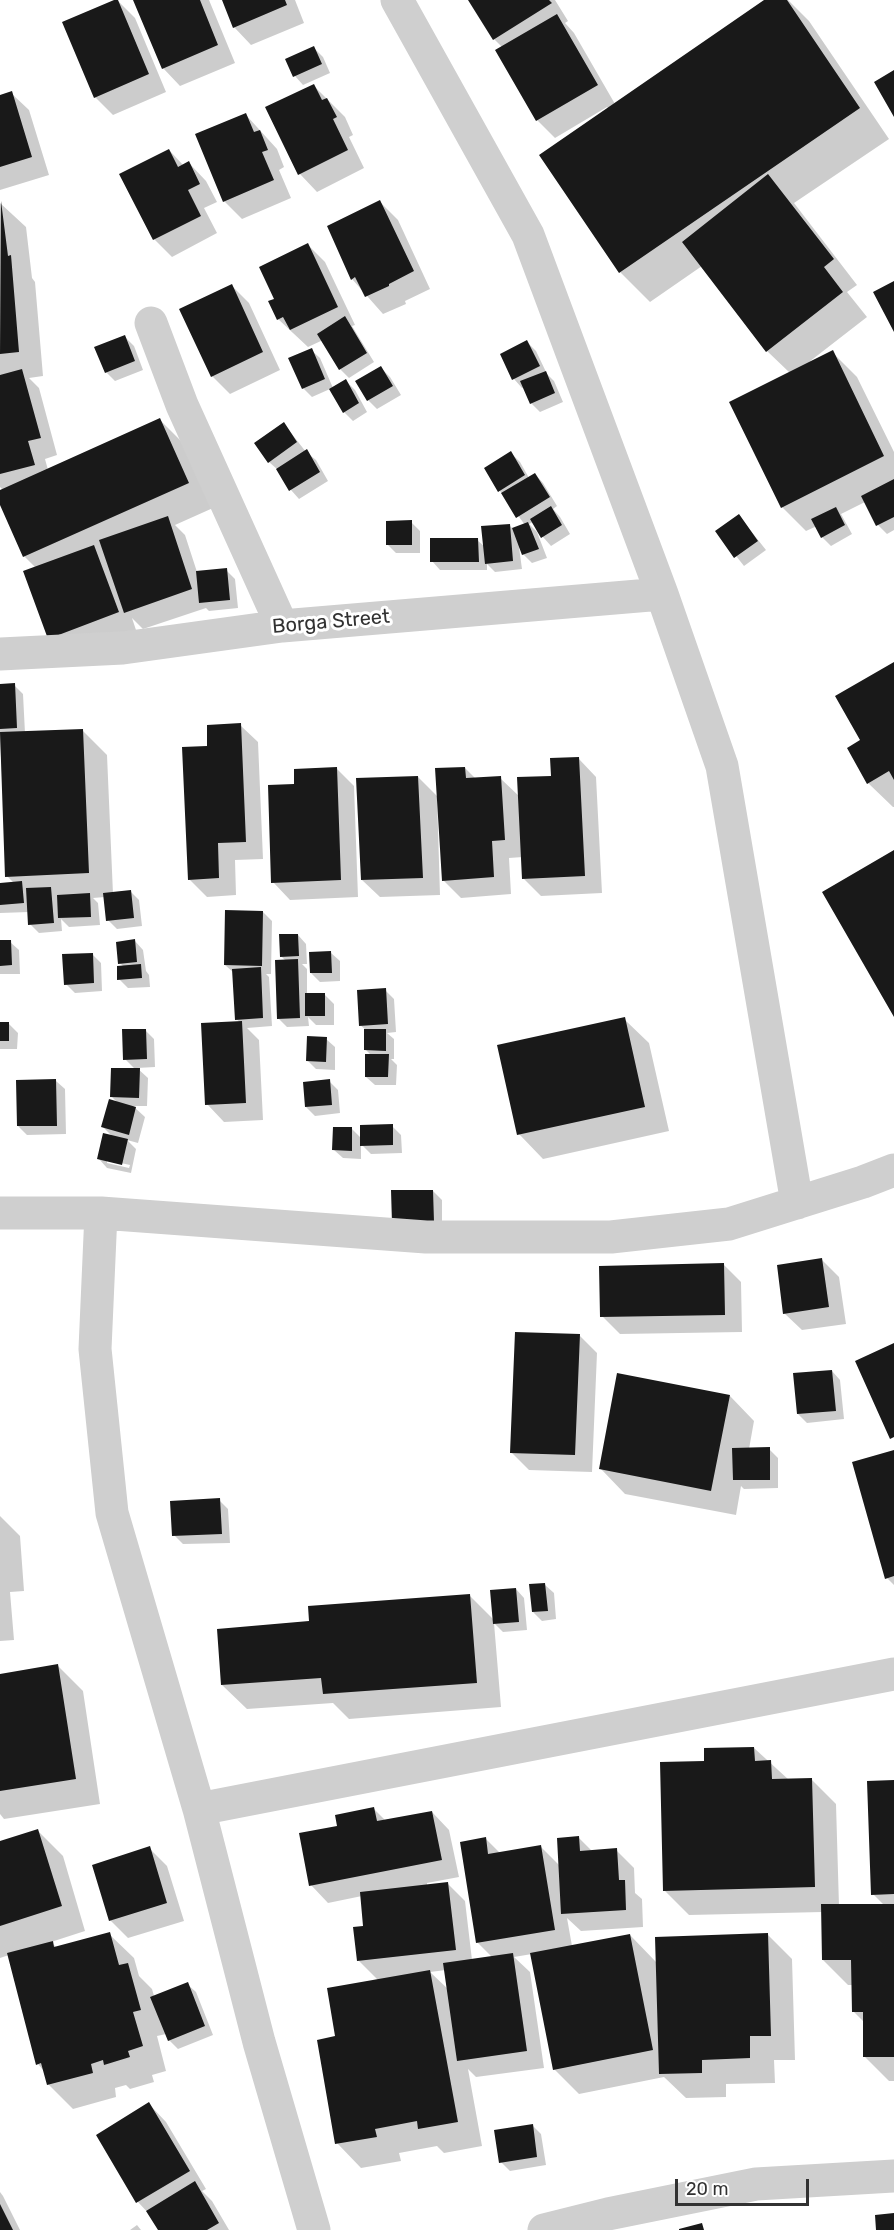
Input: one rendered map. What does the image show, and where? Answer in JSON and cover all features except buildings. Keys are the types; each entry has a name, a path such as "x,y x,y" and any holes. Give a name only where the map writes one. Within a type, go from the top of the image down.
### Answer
{"street":[{"path":"396,0 528,235 662,594 722,766 797,1203"},
{"path":"150,323 182,405 282,626"},
{"name":"Borga Street","path":"0,654 123,648 282,626 662,594"},
{"path":"0,1213 101,1213 426,1237 611,1237 729,1224 894,1170"},
{"path":"101,1213 95,1349 112,1513 199,1809 259,2042 314,2230"},
{"path":"199,1809 894,1674"},
{"path":"544,2230 608,2214 756,2184 894,2175"}]}
